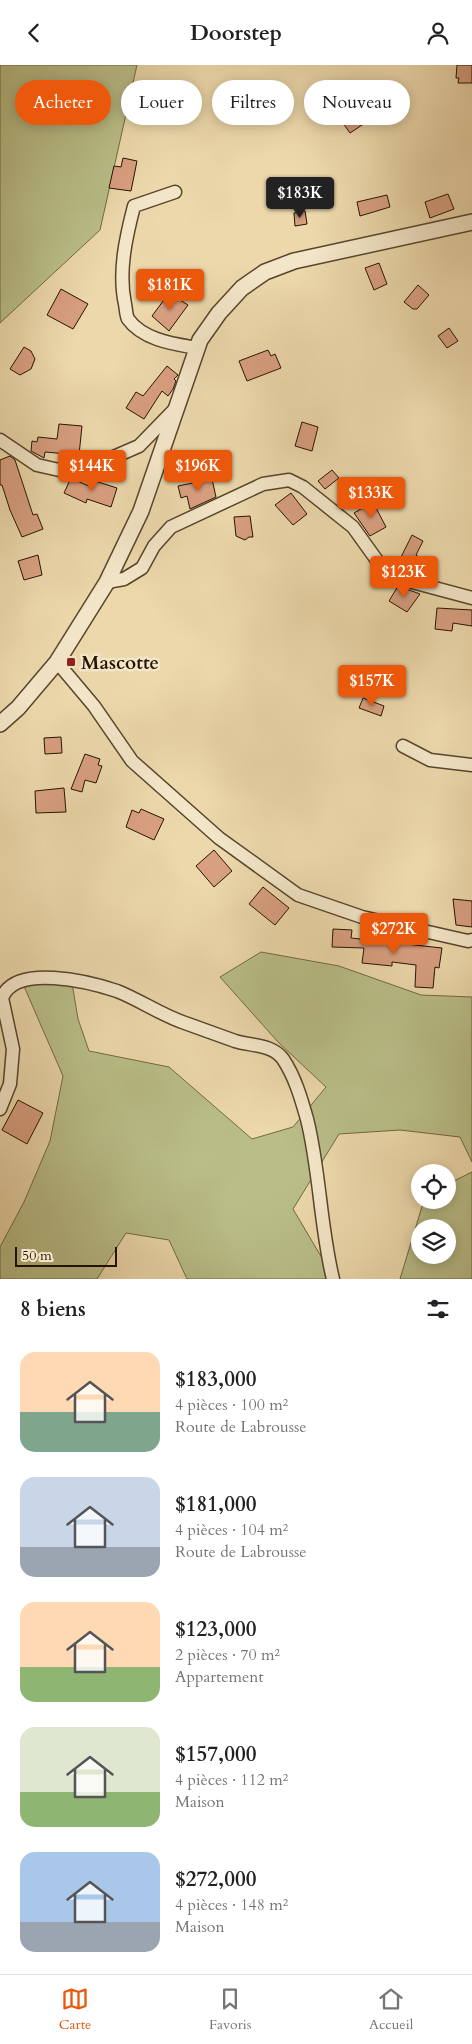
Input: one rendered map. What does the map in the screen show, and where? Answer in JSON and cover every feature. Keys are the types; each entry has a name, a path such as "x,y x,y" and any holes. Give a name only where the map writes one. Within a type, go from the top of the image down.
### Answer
{"street":[{"path":"175,192 134,206 126,236 122,289 128,318 141,331 166,342 197,348"},
{"path":"0,724 18,708 57,662 107,583 141,511 200,339 219,313 242,288 265,272 294,261 406,238 472,222"},
{"path":"0,440 37,465 68,472 93,466 139,446 178,406"},
{"path":"107,583 124,579 142,568 154,547 171,527 263,484 289,480 303,487 353,527 381,566 401,579 472,598"},
{"path":"57,662 94,706 132,761 219,838 298,895 362,917 468,941 472,940"},
{"path":"403,746 430,761 472,765"},
{"path":"0,1109 10,1084 13,1049 2,998 4,992 11,985 26,980 62,977 117,992 169,1018 237,1041 263,1046 272,1050 282,1057 292,1073 303,1104 315,1151 333,1279"}],"green space":[{"path":"0,65 137,65 134,80 121,80 121,125 124,125 100,230 0,323"},
{"path":"261,952 339,966 421,995 472,997 472,1162 460,1137 400,1130 339,1134 293,1209 322,1258 326,1279 187,1279 169,1240 126,1233 97,1279 0,1279 0,1247 24,1202 50,1141 63,1076 23,984 72,983 78,1019 89,1051 169,1067 252,1139 293,1127 326,1087 278,1042 220,977"},
{"path":"472,1172 472,1279 400,1279 411,1243 411,1264 456,1264 456,1219 418,1219 421,1209 456,1209 456,1180"}],"building":[{"path":"457,65 472,65 472,83 458,83 459,78 456,78"},
{"path":"344,125 362,125 350,133"},
{"path":"123,158 137,161 131,191 109,188 114,166 121,167"},
{"path":"274,180 288,187 282,200 267,194"},
{"path":"448,194 454,209 430,218 425,202"},
{"path":"387,195 390,207 360,216 357,202"},
{"path":"305,211 307,224 295,226 294,213"},
{"path":"379,263 387,284 374,290 365,268"},
{"path":"418,285 429,295 417,309 413,309 404,302"},
{"path":"61,289 88,304 73,329 47,315"},
{"path":"169,293 188,305 169,331 152,316"},
{"path":"449,328 458,341 447,348 438,336"},
{"path":"24,347 31,351 35,359 31,369 20,375 10,369"},
{"path":"268,350 271,356 275,354 281,368 247,381 239,361"},
{"path":"167,366 178,375 174,379 176,381 168,396 162,391 144,419 126,408 136,392 143,396"},
{"path":"302,422 318,427 312,451 295,446"},
{"path":"59,424 82,426 79,455 45,452 44,458 31,451 32,441 37,442 38,437 57,439"},
{"path":"10,456 15,460 33,515 37,514 43,529 22,537 10,510 2,485 0,485 0,460"},
{"path":"332,470 339,478 325,489 318,481"},
{"path":"73,479 93,488 95,481 117,488 111,507 87,499 86,503 64,493 70,480"},
{"path":"212,479 216,497 190,509 187,496 181,498 178,486"},
{"path":"291,493 307,514 293,525 275,505"},
{"path":"373,502 386,527 370,536 354,513"},
{"path":"250,516 253,537 245,540 236,536 234,517"},
{"path":"412,535 423,541 416,555 434,567 425,577 406,572 410,567 399,561"},
{"path":"38,555 42,575 24,580 18,561"},
{"path":"398,586 420,594 407,612 389,601"},
{"path":"437,608 472,610 472,626 453,623 452,631 435,629"},
{"path":"363,698 384,706 381,716 359,708"},
{"path":"61,737 62,753 45,754 44,738"},
{"path":"85,754 100,759 98,765 102,766 96,783 85,780 82,792 71,789"},
{"path":"64,788 66,812 36,813 35,791"},
{"path":"141,809 164,819 154,840 126,827 132,810 139,813"},
{"path":"214,850 232,871 214,887 196,866"},
{"path":"263,887 289,908 275,925 249,904"},
{"path":"453,899 472,901 472,927 456,925"},
{"path":"333,929 352,930 351,938 442,948 439,968 435,967 433,988 415,987 416,965 392,962 392,966 362,963 364,948 332,947"},
{"path":"18,1100 43,1113 27,1144 2,1130"}],"place":[{"name":"Mascotte","path":"71,662"}]}
